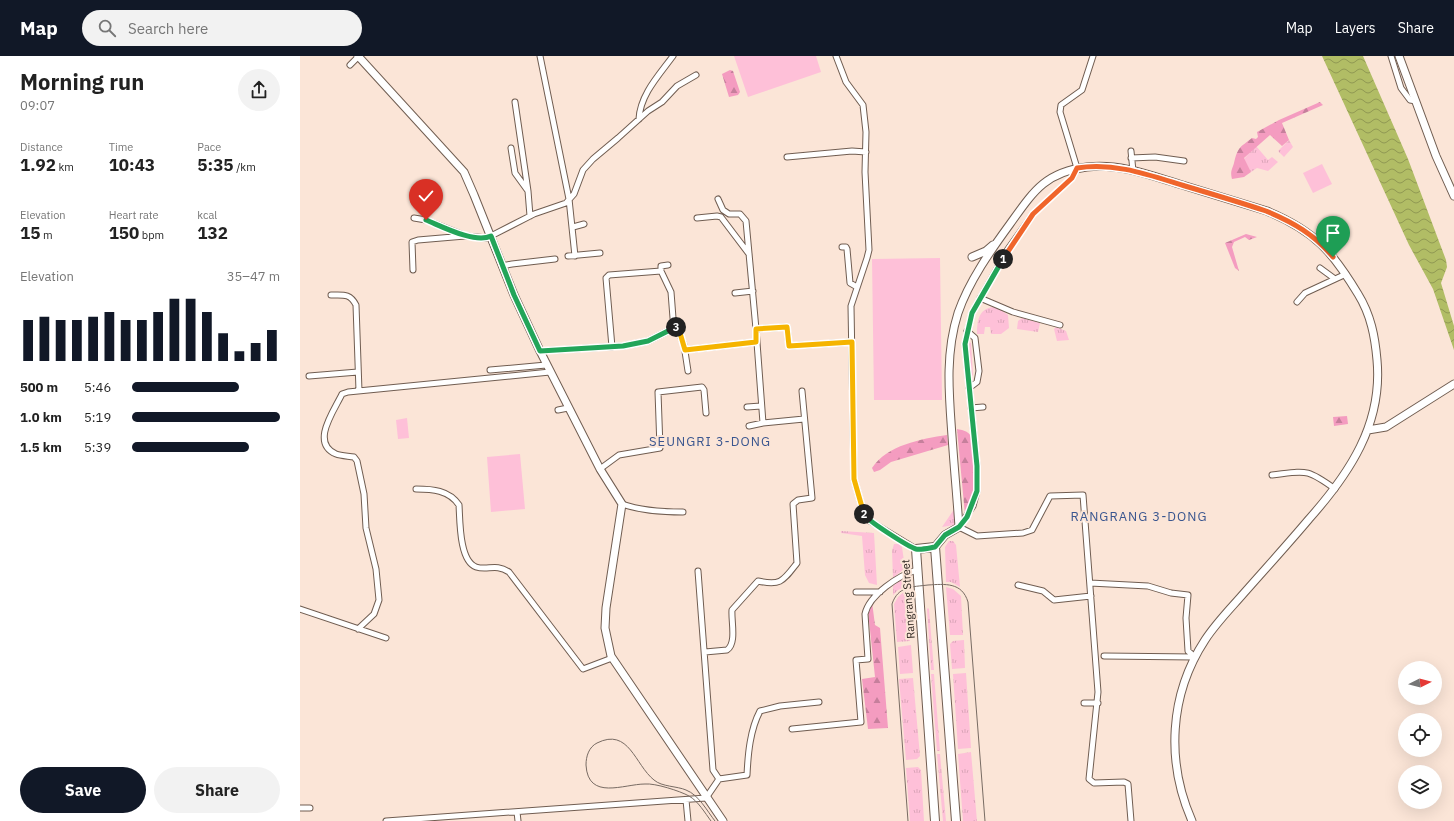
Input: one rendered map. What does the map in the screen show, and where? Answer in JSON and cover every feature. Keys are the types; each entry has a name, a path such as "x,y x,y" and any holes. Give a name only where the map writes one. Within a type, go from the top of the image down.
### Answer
{"main road":[{"path":"359,56 464,172 502,266 546,365 600,469 622,504 606,608 605,628 612,658 723,821"},
{"path":"1399,56 1454,196"},
{"path":"956,821 935,547 945,535 959,527 948,377 950,343 967,292 1000,237 1032,193 1043,183 1056,175 1077,168 1100,166 1133,171 1285,218 1319,241 1346,274 1364,304 1372,326 1376,348 1378,370 1377,391 1368,430 1352,466 1335,489 1214,627 1195,657 1181,692 1175,724 1175,762 1179,781 1192,821"},
{"path":"972,257 986,251 1000,237"},
{"path":"1368,430 1386,428 1454,384"},
{"name":"Rangrang Street","path":"935,547 916,549 935,821"}],"street":[{"path":"350,65 359,56"},
{"path":"540,56 569,199 576,256"},
{"path":"638,120 640,107 648,90 673,56"},
{"path":"836,56 846,82 857,99 863,105 866,152 865,172 869,250 851,306 854,479 865,518 916,549"},
{"path":"1093,56 1082,90 1062,105 1060,112 1077,168 1072,178 1033,214 1008,249 972,313 965,344 977,466 977,491 972,506 959,527 976,536 1023,533 1032,530 1050,496 1083,495 1098,703 1093,722 1089,779 1094,783 1124,782 1128,784 1131,821"},
{"path":"1391,56 1401,88 1410,100 1416,101"},
{"path":"413,270 410,242 466,236 487,238 530,216 566,203 574,194 583,170 593,159 648,111 662,102 677,86 696,75"},
{"path":"515,102 528,191 530,216"},
{"path":"511,148 515,173 528,191"},
{"path":"787,157 852,151 866,152"},
{"path":"1130,151 1133,171"},
{"path":"1131,158 1155,157 1184,161"},
{"path":"718,199 725,212 740,214 744,217 750,254 763,423"},
{"path":"697,218 721,217 750,254"},
{"path":"414,218 426,220 466,236"},
{"path":"573,227 584,224"},
{"path":"842,247 846,247 847,249 850,283 857,287"},
{"path":"568,256 600,253"},
{"path":"502,266 555,259"},
{"path":"668,265 661,266 661,271 671,292 673,318 680,333 685,350 688,371"},
{"path":"1320,268 1335,279"},
{"path":"612,347 606,278 609,275 661,271"},
{"path":"1297,302 1305,293 1346,274"},
{"path":"735,293 753,291"},
{"path":"331,295 347,295 352,298 356,305 359,391"},
{"path":"980,298 1013,312 1060,325"},
{"path":"540,351 612,347 648,341 676,327"},
{"path":"756,329 787,327 789,346 852,342"},
{"path":"967,332 975,338 979,372 977,382 969,388"},
{"path":"685,350 756,342"},
{"path":"490,370 546,365"},
{"path":"310,376 358,372"},
{"path":"358,629 374,614 379,600 376,569 366,528 362,482 357,461 354,457 336,454 324,444 323,439 325,430 342,394 550,372"},
{"path":"600,469 619,455 660,448 658,392 702,387 704,390 706,413"},
{"path":"705,652 727,650 730,648 733,641 732,610 758,581 772,584 783,581 797,563 793,504 798,500 812,498 802,391"},
{"path":"748,407 762,406"},
{"path":"971,408 983,407"},
{"path":"558,410 568,408"},
{"path":"749,426 763,423 804,419"},
{"path":"1272,475 1305,471 1318,477 1335,489"},
{"path":"416,489 439,491 456,500 459,505 462,546 464,553 476,567 503,568 510,572 582,671 612,658"},
{"path":"622,504 636,509 662,512 683,512"},
{"path":"792,729 861,722 856,660 868,658 865,614 870,601 880,592 906,573 917,570"},
{"path":"698,571 713,770 719,779"},
{"path":"1090,583 1148,586 1188,596 1186,618 1188,651 1195,657"},
{"path":"1018,585 1043,591 1054,600 1091,596"},
{"path":"856,592 880,592"},
{"path":"300,609 386,638"},
{"path":"1104,656 1195,657"},
{"path":"386,821 706,798 719,779 747,775 748,757 755,721 760,711 780,706 819,702"},
{"path":"1084,703 1098,703"},
{"path":"686,800 688,821"},
{"path":"300,808 310,808"},
{"path":"517,812 518,821"}],"green space":[{"path":"734,56 816,56 821,72 748,97"},
{"path":"730,70 733,71 740,92 738,95 729,97 722,74"},
{"path":"1320,102 1323,105 1282,123 1289,140 1282,146 1270,135 1244,158 1251,172 1244,177 1232,179 1231,174 1238,151 1252,138 1256,139 1258,137 1257,132 1279,120"},
{"path":"1289,140 1293,147 1284,157 1278,151"},
{"path":"1256,146 1268,160 1272,157 1278,162 1268,171 1257,168 1251,172 1244,159"},
{"path":"1322,164 1332,184 1313,193 1303,173"},
{"path":"1246,234 1257,237 1249,240 1245,237 1234,242 1232,247 1239,271 1235,268 1225,243"},
{"path":"940,258 942,400 874,400 872,259"},
{"path":"996,307 1008,315 1009,328 1001,334 991,334 990,327 985,327 984,334 977,334 980,315 986,309"},
{"path":"1022,318 1040,323 1038,332 1017,329 1018,321"},
{"path":"1056,327 1066,331 1069,340 1057,341 1054,329"},
{"path":"969,342 971,343 973,375 971,377"},
{"path":"1347,416 1348,424 1334,426 1333,417"},
{"path":"407,418 409,438 398,439 396,420"},
{"path":"957,429 963,430 970,434 973,441 975,456 974,489 965,515"},
{"path":"947,435 948,445 891,462 880,470 874,472 872,468 878,460 886,454 905,444"},
{"path":"520,454 525,509 491,512 487,457"},
{"path":"955,508 954,525 942,527"},
{"path":"841,531 874,533 877,585 869,583 865,575 862,536 841,533"},
{"path":"949,541 953,541 956,545 960,587 951,582 946,582 945,547"},
{"path":"894,544 899,544 902,547 905,568 893,578 892,551"},
{"path":"906,576 907,586 898,590 893,595 893,586"},
{"path":"946,587 953,589 961,596 963,635 950,635"},
{"path":"907,589 910,641 897,642 894,604 898,597"},
{"path":"872,602 875,625 880,628 888,728 868,729 862,679 875,677 868,611"},
{"path":"928,608 929,609 934,670 931,670"},
{"path":"964,640 965,668 952,669 950,644 953,641"},
{"path":"911,645 913,673 900,674 898,647"},
{"path":"966,673 971,748 958,749 953,674"},
{"path":"931,674 934,674 940,751 937,751"},
{"path":"913,678 920,756 917,759 906,760 899,679"},
{"path":"971,752 977,821 963,821 958,754"},
{"path":"937,754 940,754 946,821 943,821"},
{"path":"918,767 921,770 924,821 910,821 906,768"}],"water":[{"path":"1322,56 1363,56 1408,159 1446,260 1447,267 1441,283 1454,326 1454,350 1433,289 1409,245"}],"tram line":[{"path":"908,821 892,604 898,594 906,588 941,584 952,586 962,591 968,602 985,821"},
{"path":"711,821 701,807 692,798 674,790 649,784 608,788 600,787 593,783 588,776 586,765 587,755 590,749 597,743 608,739 617,740 624,744 654,780 661,784 691,792 699,799 715,821"}],"district":[{"name":"SEUNGRI 3-DONG","path":"710,441"},
{"name":"RANGRANG 3-DONG","path":"1139,516"}],"route":[{"path":"426,220 466,236 487,238 491,236 514,295 540,351 623,346 648,341 676,327 680,333 685,350 756,342 756,329 787,327 789,346 842,341 852,342 854,479 856,492 865,518 874,525 916,549 935,547 945,535 959,527 967,517 977,491 977,466 965,344 972,313 1008,249 1033,214 1046,204 1072,178 1077,168 1100,166 1142,172 1266,211 1285,218 1309,233 1327,249 1333,257"}]}
